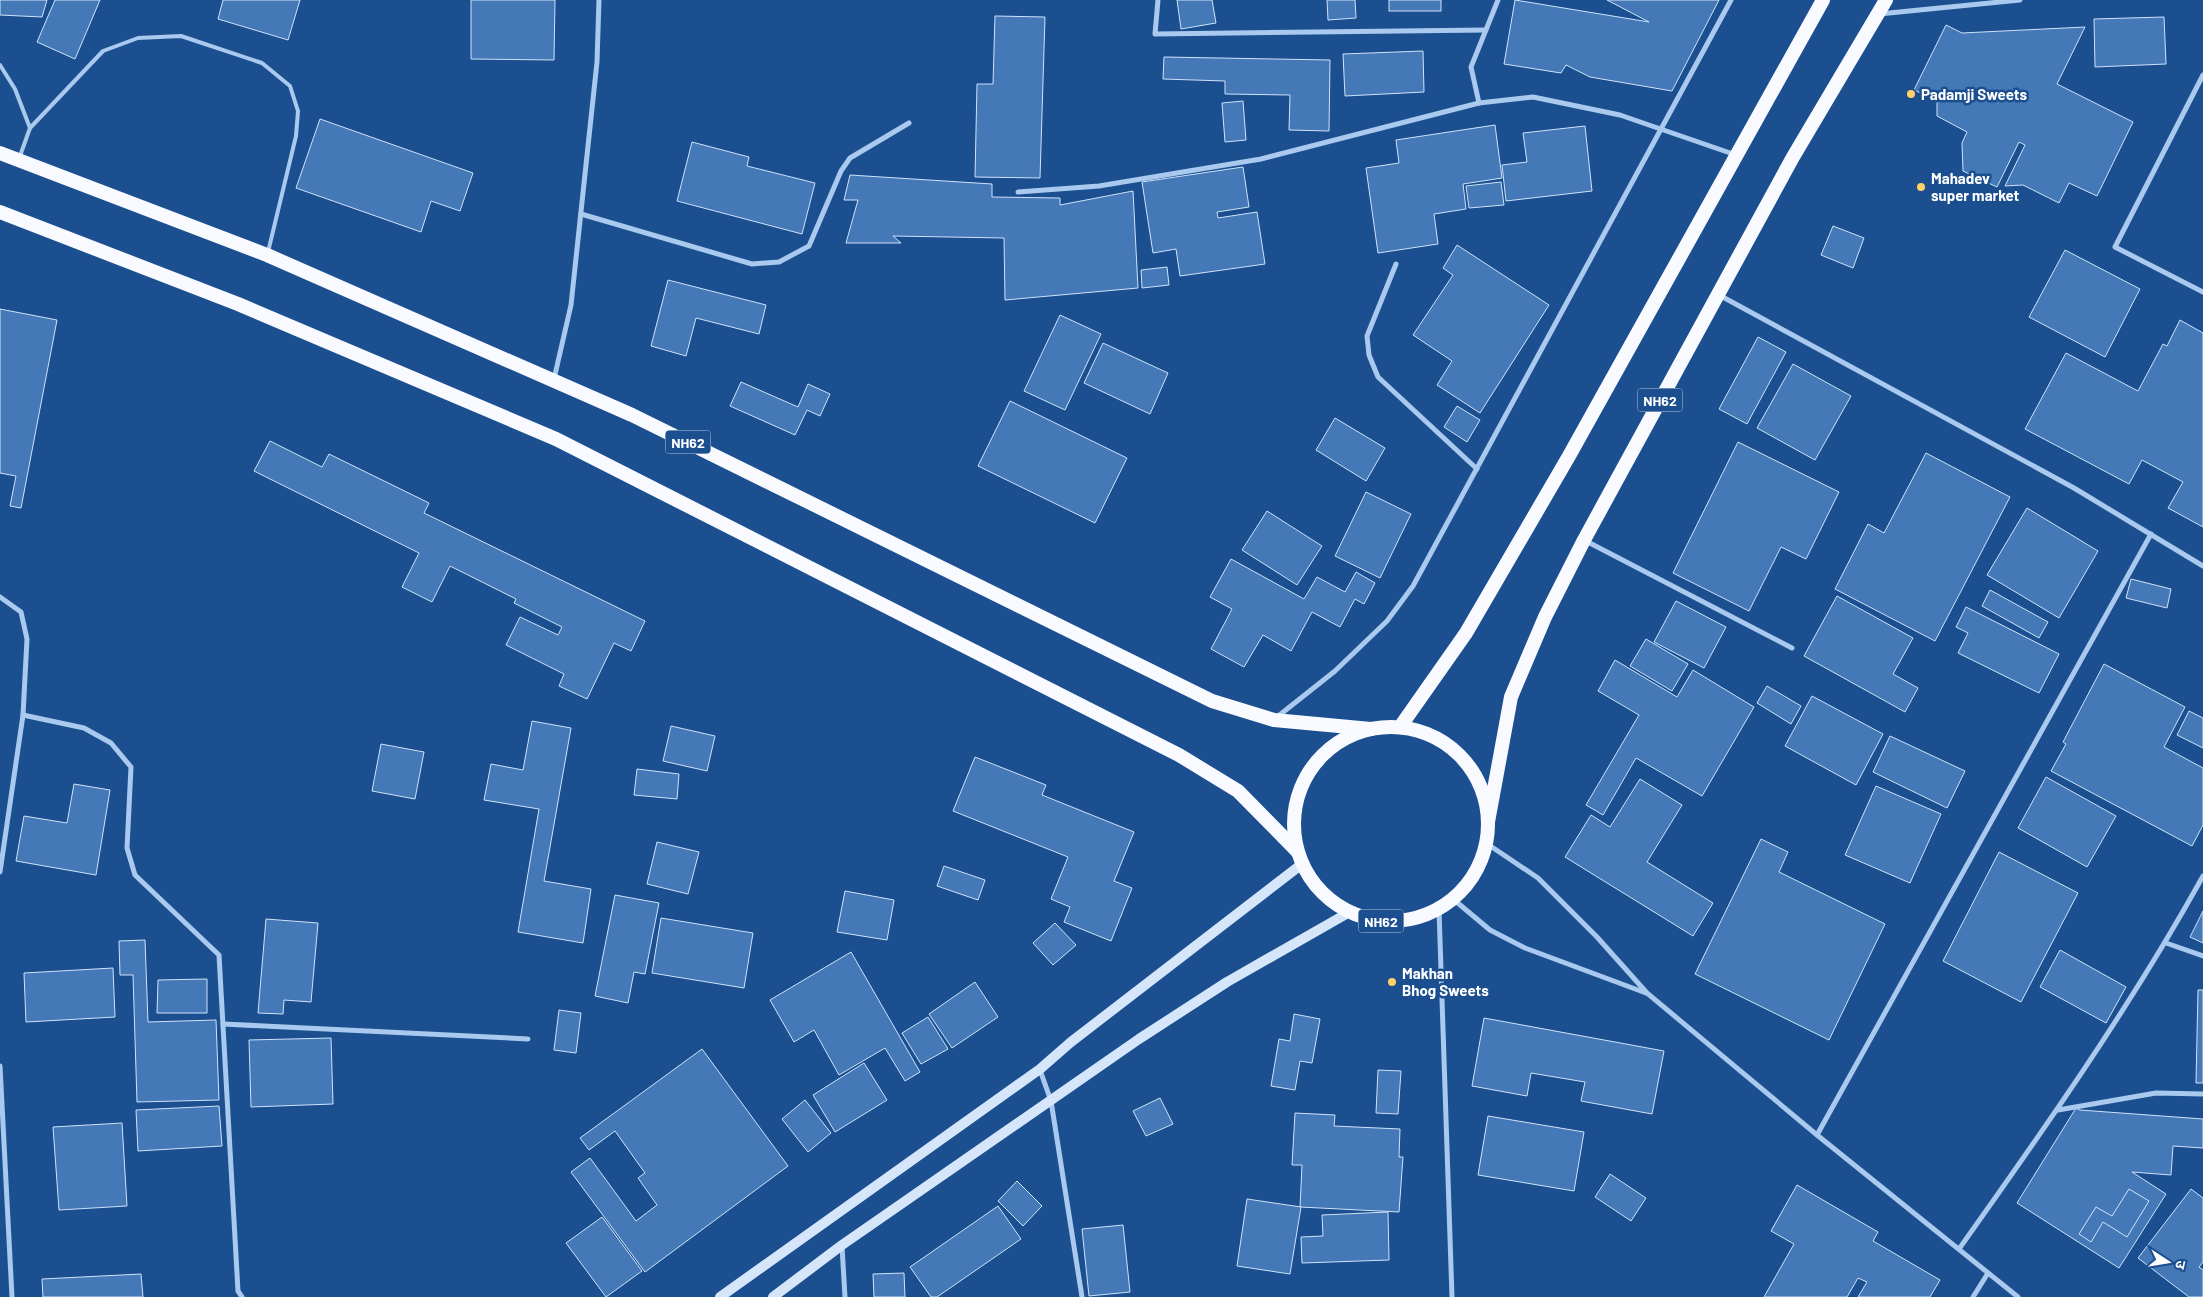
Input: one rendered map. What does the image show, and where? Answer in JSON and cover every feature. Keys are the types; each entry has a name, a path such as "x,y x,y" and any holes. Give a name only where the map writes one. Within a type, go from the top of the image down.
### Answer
{"highway":[{"path":"1400,727 1466,633 1569,456 1824,0"},
{"name":"NH62","path":"0,212 238,304 556,439 1178,755 1238,791 1300,858 1314,884 1329,900 1348,913 1378,921 1409,920 1439,910 1453,899 1474,874 1486,843 1488,822 1511,697 1545,617 1584,540 1793,157 1886,0"},
{"name":"NH62","path":"0,154 267,255 641,419 1212,701 1274,720 1371,729 1400,727 1423,732 1437,739 1462,757 1476,776 1485,798 1488,822"},
{"name":"NH62","path":"1300,858 1293,825 1297,799 1307,774 1324,753 1346,738 1371,729"}],"main road":[{"path":"720,1297 1040,1069 1300,858"},
{"path":"773,1297 842,1246 1139,1039 1227,982 1348,913"}],"street":[{"path":"553,380 571,305 597,62 599,0"},
{"path":"1158,0 1155,34 1486,30"},
{"path":"1479,103 1471,67 1498,0"},
{"path":"1274,720 1335,671 1387,621 1413,586 1731,0"},
{"path":"1878,15 2020,0"},
{"path":"2203,75 2115,248 2203,292"},
{"path":"1018,192 1099,186 1261,159 1479,103 1534,97 1620,115 1737,156"},
{"path":"581,214 752,264 779,262 809,246 841,171 850,158 909,123"},
{"path":"1396,264 1367,336 1369,355 1378,377 1477,469"},
{"path":"1718,295 2074,488 2203,566"},
{"path":"1818,1135 2151,534"},
{"path":"1584,540 1792,648"},
{"path":"0,597 21,612 27,639 23,715 0,872"},
{"path":"23,715 84,728 112,743 131,767 126,848 135,875 219,955 238,1291 242,1297"},
{"path":"1486,843 1538,878 1597,937 1647,993 2018,1297"},
{"path":"1959,1249 2058,1110 2166,943 2203,876"},
{"path":"1453,899 1490,930 1525,948 1647,993"},
{"path":"1439,910 1452,1297"},
{"path":"2166,943 2203,956"},
{"path":"223,1024 528,1038"},
{"path":"0,1066 12,1297"},
{"path":"1040,1069 1051,1101 1082,1297"},
{"path":"2058,1110 2156,1093 2203,1094"},
{"path":"842,1246 845,1297"},
{"path":"1973,1297 1988,1273"}],"lane":[{"path":"19,160 30,128 103,51 138,38 181,36 262,63 290,86 298,111 296,136 267,255"},
{"path":"0,65 15,89 30,128"}],"building":[{"path":"0,0 47,0 42,17 0,15"},
{"path":"55,0 100,0 75,59 37,42"},
{"path":"223,0 300,0 288,40 218,19"},
{"path":"471,0 555,0 554,60 471,59"},
{"path":"1177,0 1212,0 1216,23 1181,29"},
{"path":"1327,0 1355,0 1356,18 1328,20"},
{"path":"1389,0 1441,0 1441,11 1389,11"},
{"path":"1515,0 1649,22 1607,0 1719,0 1672,91 1590,77 1566,65 1561,73 1504,64"},
{"path":"995,16 1045,17 1040,178 975,177 977,84 993,84"},
{"path":"2164,17 2166,64 2095,67 2094,19"},
{"path":"1946,25 1962,33 2085,27 2057,84 2133,122 2097,196 2069,183 2059,203 2023,185 2005,186 2025,145 2019,142 1997,187 1963,171 1962,143 1967,132 1937,116 1937,101 1914,90"},
{"path":"1423,51 1424,92 1345,96 1343,54"},
{"path":"1164,57 1330,60 1329,131 1289,130 1290,95 1225,94 1225,81 1163,79"},
{"path":"1243,101 1246,140 1225,142 1222,103"},
{"path":"320,119 473,173 460,211 431,201 421,232 296,188"},
{"path":"1495,125 1502,178 1463,184 1466,209 1434,214 1438,244 1378,253 1366,168 1399,163 1396,140"},
{"path":"1585,126 1592,191 1506,201 1502,165 1527,162 1523,133"},
{"path":"692,142 749,157 747,166 815,183 802,234 677,201"},
{"path":"1243,167 1249,207 1217,212 1218,218 1257,212 1265,264 1180,276 1176,249 1153,253 1142,182"},
{"path":"850,175 992,184 992,197 1060,198 1060,205 1133,191 1138,288 1005,300 1004,238 893,236 901,243 846,243 858,200 844,200"},
{"path":"1501,182 1504,205 1469,208 1466,186"},
{"path":"1833,226 1864,238 1853,268 1821,255"},
{"path":"1457,245 1549,305 1480,413 1437,385 1452,361 1413,335 1453,275 1443,268"},
{"path":"2065,250 2140,289 2105,357 2029,317"},
{"path":"1167,267 1169,285 1142,288 1141,270"},
{"path":"668,280 766,305 759,334 696,318 686,356 651,346"},
{"path":"0,309 57,320 21,508 10,506 16,476 0,473"},
{"path":"1060,315 1101,334 1065,410 1024,391"},
{"path":"2180,320 2203,333 2203,527 2168,508 2183,482 2142,460 2129,484 2025,429 2066,353 2138,391 2163,344 2167,346"},
{"path":"1758,337 1786,352 1747,424 1719,409"},
{"path":"1103,343 1168,373 1150,414 1084,383"},
{"path":"1793,364 1851,396 1815,460 1757,428"},
{"path":"741,382 798,407 808,384 830,394 820,416 807,410 795,435 730,406"},
{"path":"1010,401 1127,458 1095,523 978,466"},
{"path":"1457,406 1480,420 1467,442 1444,427"},
{"path":"1335,418 1385,448 1366,481 1316,450"},
{"path":"270,441 322,467 329,454 429,503 424,513 645,621 631,651 614,643 587,699 559,686 564,674 506,645 520,617 558,635 562,627 514,603 516,599 450,566 432,602 402,587 419,553 254,471"},
{"path":"1738,442 1839,492 1806,559 1781,547 1749,611 1673,573"},
{"path":"1926,453 2010,497 1935,641 1835,589 1868,524 1884,533"},
{"path":"1366,492 1411,514 1380,578 1335,556"},
{"path":"2027,508 2098,551 2059,618 1987,575"},
{"path":"1267,511 1322,546 1297,585 1242,550"},
{"path":"1231,559 1304,599 1317,577 1345,592 1356,572 1375,583 1364,604 1355,599 1340,627 1312,612 1291,651 1263,635 1244,667 1211,649 1232,609 1210,597"},
{"path":"2131,579 2171,589 2167,608 2126,598"},
{"path":"1990,590 2048,622 2039,638 1982,606"},
{"path":"1837,596 1913,638 1893,674 1918,688 1905,712 1804,656"},
{"path":"1676,601 1726,627 1704,668 1654,642"},
{"path":"1966,607 2059,654 2039,693 1958,653 1968,633 1956,627"},
{"path":"1646,639 1688,664 1672,691 1630,666"},
{"path":"1615,660 1677,697 1693,670 1754,707 1702,796 1636,758 1603,815 1586,805 1639,715 1598,691"},
{"path":"2104,664 2185,707 2164,747 2203,768 2203,825 2192,846 2051,771 2066,744 2063,742"},
{"path":"1767,686 1801,706 1791,724 1757,703"},
{"path":"1812,696 1883,734 1856,785 1785,746"},
{"path":"2189,711 2203,718 2203,748 2177,735"},
{"path":"532,721 571,728 544,881 591,889 583,943 518,932 539,809 484,800 491,764 523,770"},
{"path":"671,726 715,736 707,771 663,761"},
{"path":"1890,736 1965,771 1947,808 1873,772"},
{"path":"381,744 424,752 415,799 372,791"},
{"path":"975,757 1046,785 1042,795 1134,832 1114,881 1132,888 1111,941 1064,922 1070,907 1051,899 1068,857 953,811"},
{"path":"637,769 679,774 677,799 634,795"},
{"path":"2046,777 2116,816 2087,867 2018,828"},
{"path":"1640,779 1682,805 1647,862 1713,903 1693,936 1565,857 1591,815 1610,827"},
{"path":"74,784 110,790 96,875 16,861 24,816 67,823"},
{"path":"1876,786 1941,814 1910,883 1845,855"},
{"path":"1761,839 1788,852 1779,872 1885,924 1829,1040 1695,974"},
{"path":"657,842 699,852 688,894 647,884"},
{"path":"1999,852 2078,893 2021,1002 1943,961"},
{"path":"944,866 985,880 978,900 937,886"},
{"path":"845,891 894,900 887,940 837,932"},
{"path":"615,895 659,903 645,974 634,972 628,1003 595,996"},
{"path":"2203,911 2203,943 2190,937"},
{"path":"661,918 753,933 744,988 652,973"},
{"path":"266,919 318,923 311,1002 284,1000 283,1014 258,1013"},
{"path":"1055,923 1076,945 1053,965 1033,943"},
{"path":"145,940 148,1022 216,1020 219,1100 137,1102 133,975 120,975 119,941"},
{"path":"2060,950 2126,987 2106,1023 2040,987"},
{"path":"851,952 920,1072 905,1081 885,1048 839,1075 814,1030 794,1042 770,1000"},
{"path":"113,968 115,1017 26,1022 24,973"},
{"path":"207,979 207,1013 157,1013 158,980"},
{"path":"975,982 998,1017 952,1048 929,1014"},
{"path":"2198,990 2203,990 2203,1083 2196,1083"},
{"path":"559,1010 581,1013 576,1053 554,1050"},
{"path":"1294,1014 1320,1019 1312,1063 1300,1061 1295,1090 1271,1086 1279,1039 1290,1041"},
{"path":"928,1017 948,1049 921,1064 902,1033"},
{"path":"1484,1018 1664,1051 1652,1114 1581,1101 1585,1082 1531,1073 1527,1096 1472,1086"},
{"path":"331,1038 333,1104 251,1107 249,1040"},
{"path":"702,1049 788,1166 645,1272 571,1172 590,1158 636,1221 657,1205 638,1178 645,1173 615,1131 589,1150 580,1138"},
{"path":"864,1063 887,1100 835,1132 813,1095"},
{"path":"1378,1070 1401,1071 1398,1114 1376,1113"},
{"path":"1160,1098 1173,1124 1146,1136 1133,1111"},
{"path":"805,1100 831,1133 808,1152 782,1119"},
{"path":"219,1106 222,1146 138,1151 136,1110"},
{"path":"2076,1108 2080,1110 2203,1119 2203,1148 2173,1146 2171,1175 2132,1172 2166,1194 2119,1268 2017,1203"},
{"path":"1295,1113 1335,1115 1334,1126 1400,1129 1399,1157 1403,1157 1399,1212 1300,1207 1302,1165 1292,1165"},
{"path":"1488,1116 1584,1132 1574,1191 1478,1175"},
{"path":"122,1123 127,1206 59,1210 53,1127"},
{"path":"1610,1174 1646,1198 1631,1221 1595,1197"},
{"path":"1017,1181 1042,1206 1023,1226 998,1201"},
{"path":"1797,1185 1878,1232 1873,1241 1940,1280 1930,1297 1858,1297 1867,1282 1858,1278 1847,1297 1764,1297 1794,1244 1771,1231"},
{"path":"2129,1189 2149,1201 2127,1237 2103,1222 2091,1242 2079,1234 2096,1207 2112,1216"},
{"path":"2191,1189 2203,1198 2203,1262 2199,1267 2203,1270 2203,1297 2189,1297 2138,1258"},
{"path":"1247,1199 1301,1207 1290,1274 1237,1266"},
{"path":"998,1206 1021,1239 937,1297 931,1297 910,1267"},
{"path":"1388,1212 1389,1260 1302,1263 1301,1237 1323,1236 1322,1215"},
{"path":"602,1217 642,1271 606,1297 566,1243"},
{"path":"1123,1225 1130,1292 1089,1296 1082,1229"},
{"path":"904,1273 905,1297 874,1297 873,1274"},
{"path":"141,1274 143,1297 43,1297 42,1279"}],"place":[{"name":"Padamji Sweets","path":"1911,94"},
{"name":"Mahadev super market","path":"1921,187"},
{"name":"Makhan Bhog Sweets","path":"1392,982"}]}
